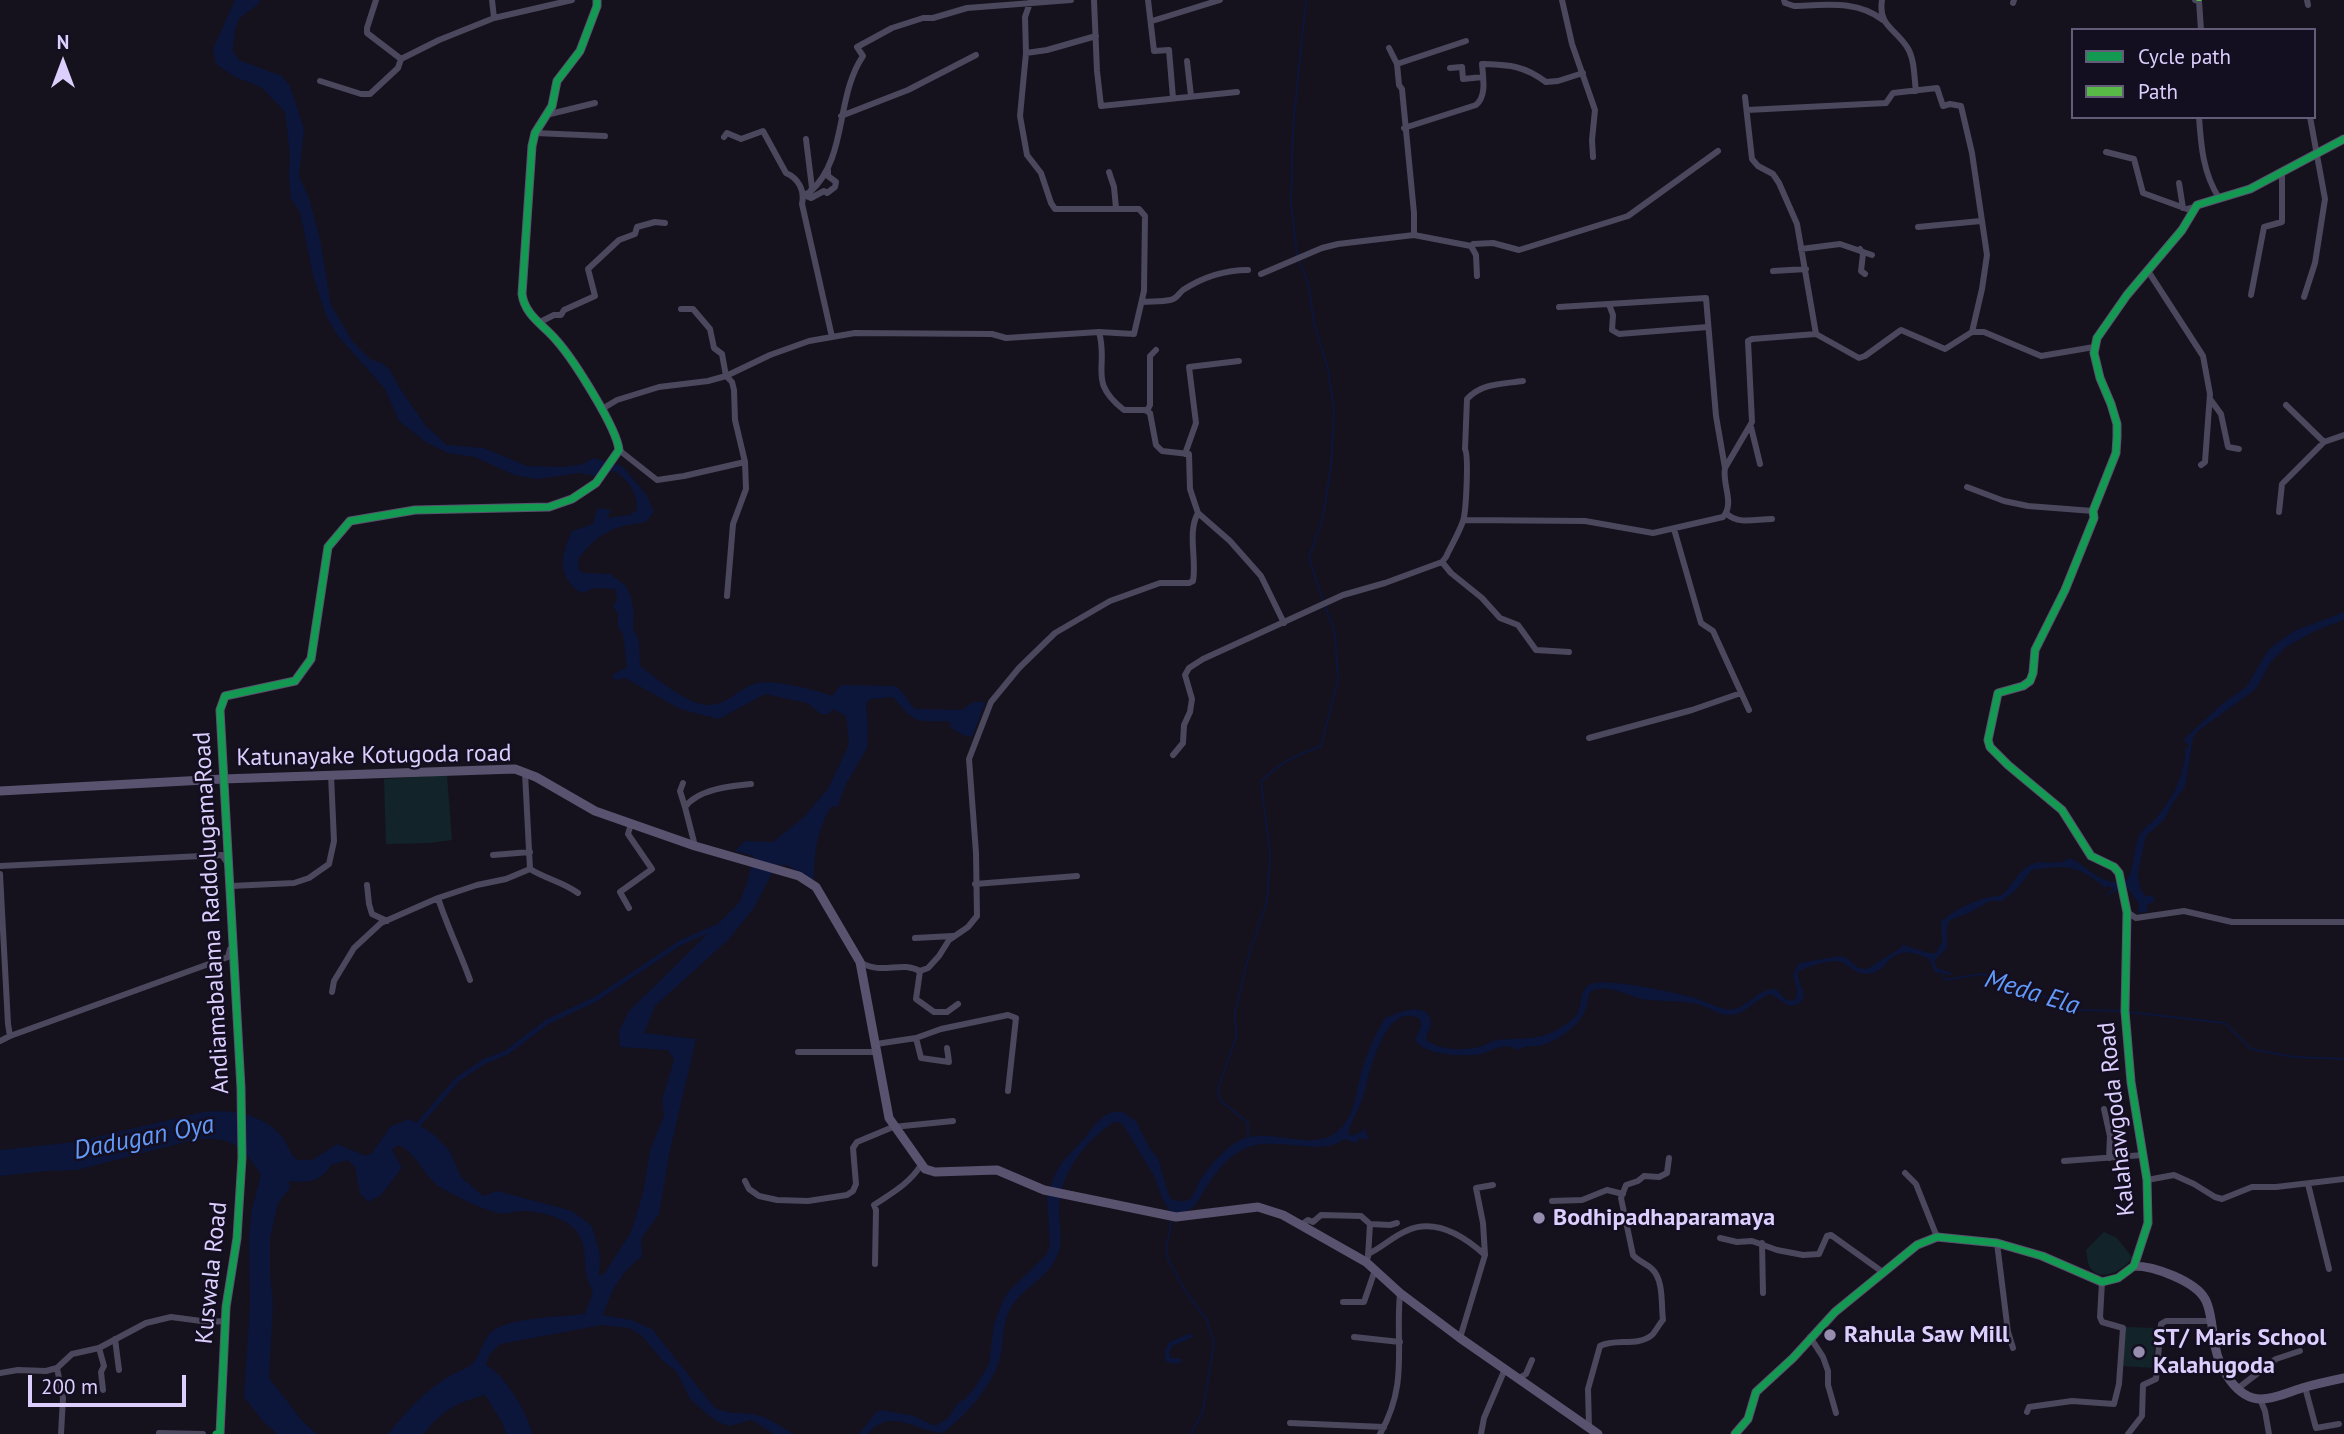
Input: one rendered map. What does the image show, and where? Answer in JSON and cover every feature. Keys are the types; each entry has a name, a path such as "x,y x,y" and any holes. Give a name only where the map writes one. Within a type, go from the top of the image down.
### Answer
{"street":[{"path":"376,0 367,33 401,60"},
{"path":"492,0 494,18"},
{"path":"320,81 361,94 370,93 398,68 401,60 439,40 494,18 572,0"},
{"path":"597,0 580,51 557,81 551,106 532,146 523,302 538,323 558,341 602,409 618,442 619,450 657,480 684,477 745,462"},
{"path":"807,194 822,182 838,139 853,71 863,56 856,47 923,18 933,18 967,8 1071,0"},
{"path":"1094,0 1101,106 1237,92"},
{"path":"1148,0 1154,51 1169,50 1173,98"},
{"path":"1152,21 1220,0"},
{"path":"1562,0 1572,44 1595,110 1593,157"},
{"path":"1784,0 1794,6 1864,6 1883,20 1908,47 1916,91"},
{"path":"1882,0 1880,10 1883,20"},
{"path":"2198,0 2200,28"},
{"path":"602,409 617,400 659,387 726,376 770,355 809,341 855,333 992,334 1006,338 1100,332 1134,334 1146,271 1145,216 1139,209 1055,209 1041,173 1027,155 1020,103 1026,53 1025,17 1030,2"},
{"path":"1026,53 1096,36"},
{"path":"1396,64 1466,41"},
{"path":"1390,48 1402,89 1414,235"},
{"path":"841,116 908,90 976,55"},
{"path":"1187,61 1191,96"},
{"path":"1404,128 1476,105 1481,101 1482,64 1516,66 1531,71 1546,82 1583,73"},
{"path":"1450,68 1462,67 1463,79 1483,77"},
{"path":"1747,110 1886,103 1893,93 1937,89 1943,106 1961,106 1972,153 1987,255 1972,332"},
{"path":"1745,97 1752,159 1758,166 1773,174 1797,224 1816,334"},
{"path":"546,115 595,103"},
{"path":"2200,119 2203,160 2210,183 2219,198"},
{"path":"2304,297 2315,263 2325,199 2310,119"},
{"path":"724,138 727,133 741,139 763,131 786,173 792,176 811,198 824,191 827,193 835,187 836,182 827,173 829,161"},
{"path":"536,133 605,136"},
{"path":"806,139 811,179 802,204 832,337"},
{"path":"2106,152 2134,159 2143,192 2183,208 2195,207 2250,189 2344,139"},
{"path":"1261,274 1339,244 1414,235 1471,246 1493,243 1518,250 1628,216 1718,151"},
{"path":"2251,295 2264,227 2282,222 2283,171"},
{"path":"1109,172 1116,208"},
{"path":"2179,183 2183,208"},
{"path":"1760,464 1751,427 1748,341 1816,334 1859,358 1901,330 1945,349 1972,332 1984,332 2041,356 2094,347 2097,338 2127,295 2182,230 2195,207"},
{"path":"1917,227 1981,221"},
{"path":"538,323 554,315 561,315 564,310 595,296 588,269 613,244 635,234 637,227 655,222 666,223"},
{"path":"1801,249 1840,244 1872,255"},
{"path":"1471,246 1476,255 1477,276"},
{"path":"1860,249 1863,254 1861,271 1865,274"},
{"path":"1773,271 1806,268"},
{"path":"1142,302 1169,301 1181,291 1217,274 1228,270 1248,270"},
{"path":"2148,271 2203,356 2210,398 2205,462 2201,465"},
{"path":"1559,307 1706,298 1716,416 1725,468 1727,514"},
{"path":"1610,307 1613,315 1612,330 1619,334 1708,327"},
{"path":"681,309 693,309 710,330 714,348 722,354 726,376 732,382 734,390 735,420 745,462 746,489 733,524 727,596"},
{"path":"1100,332 1101,383 1106,394 1124,411 1147,411"},
{"name":"Kalahawgoda Road","path":"2094,347 2100,378 2117,424 2116,453 2065,590 2035,650 2030,681 2023,686 1998,693 1988,740 1990,747 2008,765 2062,810 2091,856 2114,867 2119,873 2127,912 2125,1011 2130,1082 2147,1180 2148,1223 2134,1266"},
{"path":"1147,411 1150,405 1150,356 1156,350"},
{"path":"1185,454 1196,423 1189,367 1240,361"},
{"path":"1173,755 1182,743 1184,725 1190,712 1192,699 1185,675 1189,668 1203,659 1343,595 1442,562 1464,520 1468,470 1468,454 1465,449 1467,400 1475,390 1486,386 1523,381"},
{"path":"2210,398 2221,414 2228,447 2239,449"},
{"path":"2286,405 2324,442"},
{"path":"1147,411 1150,413 1156,445 1162,451 1189,454 1190,489 1198,513 1230,541 1261,576 1284,623"},
{"path":"1725,468 1751,427"},
{"path":"2279,512 2283,484 2324,442 2344,435"},
{"name":"Andiamabalama RaddolugamaRoad","path":"242,1158 242,1088 220,710 225,696 295,681 311,659 328,547 350,521 415,510 549,507 572,499 596,483 619,450"},
{"path":"1967,487 2016,503 2094,511"},
{"path":"860,962 869,968 911,966 920,971 928,968 949,940 968,927 977,916 976,853 968,759 991,702 1019,667 1055,634 1110,601 1160,583 1189,583 1193,580 1195,517 1198,513"},
{"path":"1727,514 1734,520 1742,521 1772,519"},
{"path":"1464,520 1585,522 1644,533 1674,529 1727,514"},
{"path":"1674,529 1702,623 1713,631 1749,710"},
{"path":"1442,562 1451,573 1482,597 1500,618 1518,625 1536,650 1569,652"},
{"path":"1589,738 1692,710 1741,693"},
{"name":"Katunayake Kotugoda road","path":"0,791 223,779 515,769 595,811 695,846 799,876 816,887 860,962 889,1118 921,1165"},
{"path":"524,772 530,869"},
{"path":"231,886 294,883 309,878 330,864 334,841 331,775"},
{"path":"683,783 680,791 695,846"},
{"path":"685,807 687,803 706,793 731,786 751,785"},
{"path":"629,908 620,892 652,869 628,834 631,824"},
{"path":"493,855 530,852"},
{"path":"0,866 222,855 226,858 230,954 0,1041"},
{"path":"530,869 578,892"},
{"path":"332,992 334,981 354,948 387,920 438,898 506,879 530,869"},
{"path":"0,874 10,1036"},
{"path":"975,884 1077,876"},
{"path":"367,885 372,914 387,920"},
{"path":"438,898 470,980"},
{"path":"2127,912 2136,918 2183,911 2232,922 2344,922"},
{"path":"915,938 955,936"},
{"path":"920,971 915,999 934,1012 947,1012 958,1004"},
{"path":"798,1052 877,1048 941,1029 1008,1015 1016,1018 1008,1091"},
{"path":"916,1038 921,1058 949,1062 947,1048"},
{"path":"2104,1109 2109,1136 2109,1158"},
{"path":"745,1181 749,1189 759,1196 777,1200 808,1201 847,1195 853,1191 856,1184 853,1144 894,1126 953,1121"},
{"path":"2064,1161 2143,1155"},
{"name":"Kuswala Road","path":"218,1434 225,1321 237,1238 242,1158"},
{"path":"1589,1427 1588,1389 1600,1346 1643,1340 1652,1335 1662,1320 1660,1283 1656,1272 1633,1255 1621,1198 1626,1185 1644,1176 1659,1177 1667,1172 1669,1158"},
{"path":"875,1264 874,1205 900,1189 921,1165 925,1170 935,1172 997,1170 1044,1190 1177,1217 1258,1207 1283,1216 1367,1258 1375,1270 1400,1293 1598,1434"},
{"path":"1905,1173 1916,1184 1937,1237"},
{"path":"2147,1180 2175,1175 2215,1198 2222,1199 2252,1187 2344,1180"},
{"path":"2308,1184 2329,1269"},
{"path":"1460,1338 1485,1255 1483,1223 1476,1188 1493,1185"},
{"path":"1552,1201 1582,1200 1607,1190 1623,1194"},
{"path":"1301,1226 1308,1220 1313,1222 1321,1215 1361,1216 1370,1224 1396,1223"},
{"path":"1367,1258 1370,1224"},
{"path":"1367,1258 1407,1230 1429,1226 1448,1230 1469,1240 1485,1255"},
{"path":"1720,1238 1762,1243 1777,1250 1803,1255 1819,1254 1827,1236 1831,1235 1884,1273"},
{"path":"1735,1434 1748,1419 1756,1392 1835,1312 1917,1245 1937,1237 1997,1243 2042,1256 2102,1282 2118,1278 2134,1266 2147,1266 2190,1285 2206,1299 2216,1351 2236,1388 2246,1397 2277,1397 2344,1378"},
{"path":"1762,1243 1763,1293"},
{"path":"1997,1243 2008,1332 2013,1348"},
{"path":"1343,1302 1364,1302 1375,1270"},
{"path":"2028,1412 2029,1407 2072,1401 2115,1404 2123,1328 2102,1322 2102,1282"},
{"path":"1380,1434 1395,1399 1401,1362 1400,1293"},
{"path":"0,1373 57,1368 72,1354 99,1348 146,1323 171,1317 209,1322 225,1321"},
{"path":"2128,1434 2142,1416 2143,1385 2156,1379 2161,1324 2166,1321 2210,1321"},
{"path":"1354,1337 1400,1342"},
{"path":"1810,1337 1823,1357 1828,1371 1828,1385 1836,1413"},
{"path":"115,1339 119,1370"},
{"path":"99,1348 104,1366 101,1372 103,1390"},
{"path":"2236,1388 2276,1359 2300,1351"},
{"path":"1519,1378 1526,1374 1532,1360"},
{"path":"57,1368 63,1398 61,1434"},
{"path":"1481,1434 1484,1418 1505,1369"},
{"path":"2305,1387 2316,1428 2339,1424"},
{"path":"2260,1399 2266,1411 2269,1434"},
{"path":"1290,1423 1384,1427"},
{"path":"159,1433 203,1434"}],"green space":[{"path":"447,775 452,840 386,844 384,779"},
{"path":"2104,1232 2117,1238 2132,1257 2119,1270 2100,1274 2090,1267 2086,1250"},
{"path":"2125,1327 2155,1328 2154,1368 2123,1366"}],"water":[{"name":"Dadugan Oya","path":"235,0 261,0 238,21 233,51 239,60 282,76 290,86 304,129 299,176 309,198 320,239 331,305 353,342 370,359 382,363 390,370 426,426 447,445 484,448 527,466 564,467 583,464 593,458 622,466 646,494 654,512 646,522 608,532 578,559 579,570 584,573 610,574 625,585 634,613 633,628 639,641 640,666 674,691 692,701 710,705 754,684 770,682 832,696 841,685 895,686 915,709 963,710 973,703 985,703 972,737 951,728 949,721 922,721 911,716 893,697 870,699 866,704 867,748 846,784 838,806 831,807 822,825 816,851 814,880 787,865 776,865 754,908 728,940 655,1006 644,1033 696,1039 669,1155 659,1214 641,1239 642,1257 618,1282 603,1315 631,1320 652,1329 714,1407 763,1417 793,1434 774,1434 752,1420 729,1426 718,1422 690,1399 677,1372 662,1360 641,1335 629,1328 602,1325 500,1344 489,1355 486,1365 501,1377 515,1395 532,1434 506,1434 485,1395 451,1408 424,1434 388,1434 425,1394 451,1375 471,1365 493,1330 519,1321 585,1314 593,1292 586,1275 581,1239 568,1224 561,1219 537,1212 502,1213 471,1203 438,1186 411,1154 398,1145 392,1150 402,1168 381,1195 368,1202 360,1193 355,1167 348,1160 331,1165 323,1175 313,1180 289,1181 290,1188 278,1203 270,1238 273,1303 269,1378 304,1423 317,1434 277,1434 244,1397 250,1304 249,1235 252,1209 261,1175 241,1149 217,1139 193,1140 77,1170 0,1176 0,1150 75,1142 203,1112 235,1112 265,1122 281,1136 297,1160 312,1160 337,1144 366,1156 371,1154 391,1126 410,1119 433,1134 449,1150 461,1177 483,1196 497,1191 572,1211 592,1226 600,1255 599,1275 604,1274 631,1232 643,1193 650,1151 664,1115 662,1100 674,1060 668,1050 620,1047 619,1031 629,1011 739,903 754,856 735,851 745,841 773,842 805,816 829,787 849,744 846,716 833,709 829,714 821,714 807,703 765,694 719,719 680,709 625,678 615,680 612,675 627,667 623,634 618,627 618,614 613,607 617,599 615,589 595,588 581,593 564,573 563,557 572,531 593,524 597,508 611,510 607,518 630,515 637,510 634,493 619,474 614,471 594,476 580,473 537,479 514,475 475,457 448,453 427,443 399,421 385,389 338,336 326,316 313,275 300,212 291,199 285,112 261,87 235,77 216,64 213,49"},
{"path":"2344,612 2344,620 2315,631 2286,647 2270,663 2256,689 2198,731 2193,738 2185,787 2164,820 2146,836 2138,872 2141,890 2146,896 2153,896 2155,901 2147,905 2147,912 2138,913 2139,904 2127,887 2119,887 2116,892 2107,896 2106,894 2114,889 2108,886 2105,888 2071,868 2032,870 2015,891 2002,901 1990,901 1950,920 1947,927 1947,948 1934,961 1937,968 1952,975 1939,972 1936,974 1929,959 1914,954 1896,955 1874,973 1865,974 1837,961 1798,972 1803,992 1799,1004 1789,1006 1771,994 1745,1010 1728,1015 1698,1004 1642,999 1612,989 1597,989 1590,992 1585,1010 1577,1024 1552,1042 1518,1050 1507,1046 1474,1055 1450,1055 1426,1049 1415,1040 1421,1026 1420,1019 1408,1016 1398,1019 1390,1027 1377,1051 1363,1097 1348,1132 1351,1136 1364,1128 1369,1140 1360,1138 1356,1143 1344,1139 1335,1144 1311,1147 1269,1144 1244,1149 1226,1162 1195,1205 1184,1212 1171,1213 1154,1176 1122,1123 1114,1122 1093,1139 1069,1170 1060,1195 1061,1239 1057,1256 1046,1272 1011,1307 998,1364 979,1397 943,1433 895,1421 877,1426 868,1434 859,1434 876,1412 881,1410 914,1416 935,1426 947,1419 959,1402 975,1387 989,1364 994,1324 1003,1301 1008,1292 1047,1254 1050,1245 1047,1197 1055,1174 1062,1162 1104,1116 1123,1112 1136,1121 1150,1149 1158,1158 1169,1196 1173,1200 1186,1201 1192,1197 1213,1163 1245,1138 1270,1136 1321,1139 1342,1127 1351,1114 1367,1054 1375,1036 1385,1018 1397,1013 1425,1011 1431,1023 1426,1039 1445,1048 1468,1049 1497,1040 1539,1037 1555,1031 1575,1016 1584,990 1591,984 1618,983 1659,990 1732,1009 1769,989 1776,989 1785,999 1792,1001 1796,998 1797,990 1793,975 1799,963 1840,956 1847,958 1858,968 1867,969 1902,947 1902,944 1936,953 1942,942 1941,922 1969,904 2000,896 2022,870 2032,864 2061,862 2070,858 2105,880 2127,880 2140,835 2162,811 2177,786 2185,749 2189,746 2184,740 2186,737 2222,704 2247,686 2268,650 2294,631"}],"waterway":[{"path":"1306,0 1293,128 1291,203 1297,255 1308,283 1314,323 1328,369 1334,412 1331,467 1323,517 1309,558 1323,600"},
{"path":"1248,1140 1248,1123 1220,1100 1218,1088 1236,1038 1235,1012 1248,958 1267,901 1270,855 1261,782 1281,765 1321,746 1338,679 1335,634 1325,605"},
{"path":"415,1128 458,1079 485,1061 506,1053 547,1022 596,999 680,943 721,925"},
{"name":"Meda Ela","path":"1941,972 1945,980 1981,974 2014,983 2075,1010 2122,1011"},
{"name":"Meda Ela","path":"2128,1012 2225,1023 2251,1049 2294,1057 2344,1059"},
{"path":"1172,1219 1166,1250 1168,1259 1185,1291 1207,1320 1214,1344 1202,1414 1190,1434"},
{"path":"1179,1361 1168,1360 1167,1351 1171,1344 1190,1336"}],"cycle path":[{"path":"216,1434 220,1434 226,1307 237,1238 242,1158 241,1088 220,710 225,696 295,681 311,659 328,547 350,521 415,510 549,507 572,499 596,483 619,450 611,426 583,378 557,341 531,314 522,294 535,133 552,106 557,81 580,51 597,0"},
{"path":"1735,1434 1748,1419 1756,1392 1793,1358 1835,1312 1917,1245 1937,1237 1997,1243 2042,1256 2102,1282 2118,1278 2134,1266 2148,1223 2147,1180 2131,1082 2125,1011 2127,912 2119,873 2114,867 2091,856 2062,810 2008,765 1990,747 1988,740 1998,693 2023,686 2030,681 2035,650 2065,590 2116,453 2117,424 2094,353 2097,338 2127,295 2182,230 2197,205 2250,189 2344,139"}],"place":[{"name":"Bodhipadhaparamaya","path":"1539,1218"},
{"name":"Rahula Saw Mill","path":"1830,1335"},
{"name":"ST/ Maris School Kalahugoda","path":"2139,1352"}]}
